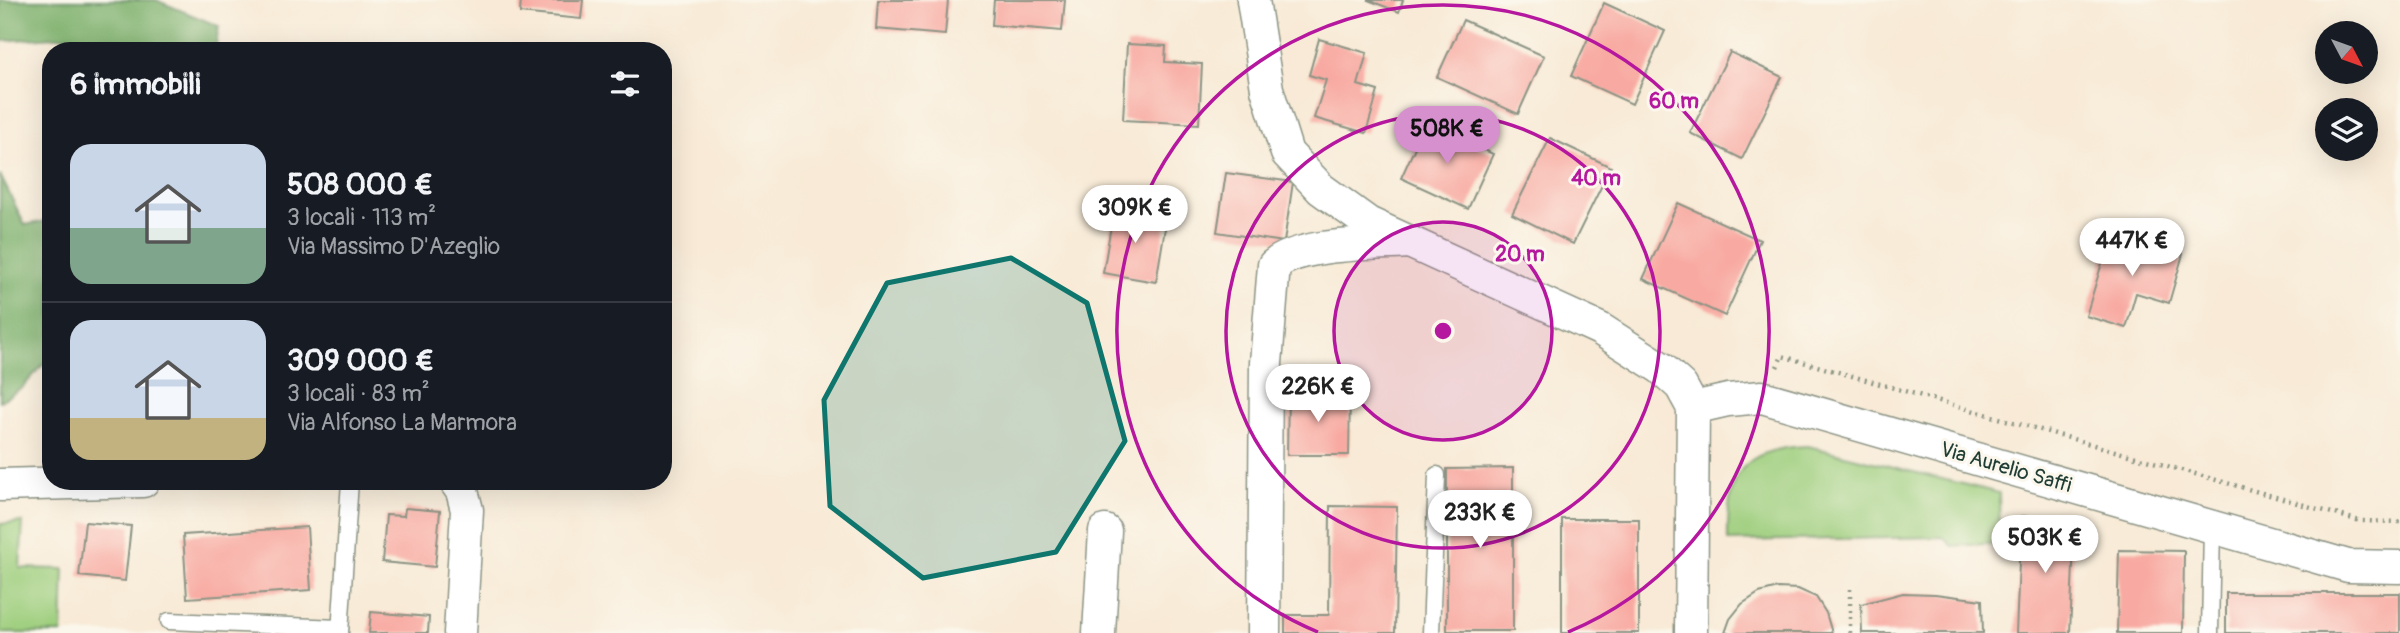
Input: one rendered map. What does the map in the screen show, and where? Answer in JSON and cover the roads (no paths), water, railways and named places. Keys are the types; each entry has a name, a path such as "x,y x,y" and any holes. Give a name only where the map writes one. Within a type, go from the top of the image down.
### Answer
{"street":[{"path":"1253,0 1267,89 1287,153 1321,189 1368,223 1600,330 1661,368 1681,386 1693,408 1690,633"},
{"path":"1264,633 1266,363 1274,265 1285,256 1302,250 1410,242"},
{"name":"Via Aurelio Saffi","path":"1693,408 1728,400 1762,397 2348,566 2400,567"},
{"path":"0,485 42,484"},
{"path":"460,633 467,510 461,490"},
{"path":"1098,633 1105,531"}],"lane":[{"path":"1432,633 1437,475"},
{"path":"169,621 340,630 349,490"},
{"path":"2210,633 2212,526"}]}
